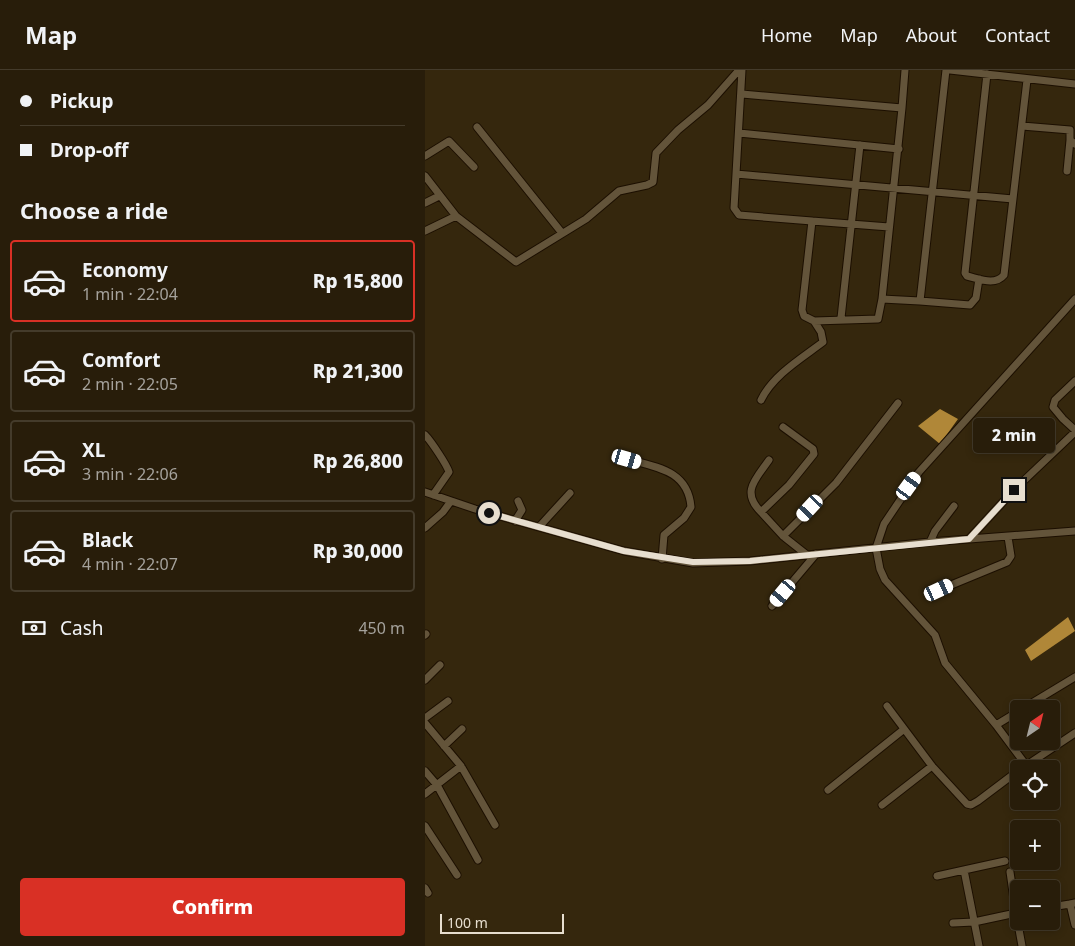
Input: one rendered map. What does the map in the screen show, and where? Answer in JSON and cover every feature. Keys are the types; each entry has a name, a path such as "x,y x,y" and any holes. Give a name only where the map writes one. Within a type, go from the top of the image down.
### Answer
{"street":[{"path":"740,70 742,94 733,208 739,215 889,227"},
{"path":"425,176 456,216 516,262 586,219 619,191 653,182 656,153 678,130 708,104 740,70"},
{"path":"814,321 841,318 878,319 895,187 905,70"},
{"path":"920,301 948,70 1075,84"},
{"path":"987,74 965,273 967,276 993,282 999,280 1004,275 1027,80"},
{"path":"742,94 902,108"},
{"path":"1022,126 1072,131 1067,171"},
{"path":"477,127 562,233"},
{"path":"739,133 899,149"},
{"path":"425,156 449,141 473,167"},
{"path":"841,318 855,183 861,145"},
{"path":"736,174 855,183 1013,199"},
{"path":"425,202 439,196"},
{"path":"425,231 456,216"},
{"path":"761,400 767,389 778,377 823,342 821,332 814,321 804,316 802,310 812,221"},
{"path":"882,299 970,305 976,298 979,278"},
{"path":"1017,760 996,725 945,663 935,635 885,580 880,569 876,548 884,524 919,472 1075,299"},
{"path":"969,539 1021,482 1075,431 1053,407 1055,400 1075,381"},
{"path":"783,536 836,483 898,403"},
{"path":"761,512 789,484 814,454 813,449 783,427"},
{"path":"425,434 436,446 439,458 448,467 449,472 429,493 515,521 624,551 662,559 693,562 727,562 930,542 1075,531"},
{"path":"627,459 665,470 683,482 687,491 691,507 684,518 664,535 662,559"},
{"path":"769,460 752,485 751,501 783,536 807,555"},
{"path":"539,527 570,494"},
{"path":"425,528 435,521 451,501"},
{"path":"515,521 522,510 518,501"},
{"path":"930,542 935,531 954,506"},
{"path":"939,590 1007,562 1011,556 1007,536"},
{"path":"772,606 815,554"},
{"path":"425,680 440,665"},
{"path":"1037,700 1075,677"},
{"path":"425,718 447,701"},
{"path":"887,706 903,730 963,802 971,805 1010,777"},
{"path":"996,725 1010,716"},
{"path":"425,723 461,766 495,826"},
{"path":"444,746 462,729"},
{"path":"828,790 903,730"},
{"path":"1034,760 1075,733"},
{"path":"425,794 461,766"},
{"path":"882,805 932,766"},
{"path":"425,771 437,784 478,860"},
{"path":"425,826 457,875"},
{"path":"937,876 1005,861"},
{"path":"964,870 979,946"},
{"path":"1010,872 1012,880"},
{"path":"1060,906 1073,904 1075,925"},
{"path":"953,923 974,922 1010,915"},
{"path":"1020,930 1022,946"}],"building":[{"path":"940,409 958,419 940,444 918,426"},
{"path":"1068,617 1075,631 1031,661 1025,650"}],"route":[{"path":"489,513 574,538 662,559 693,562 739,562 969,539 1014,490"}]}
